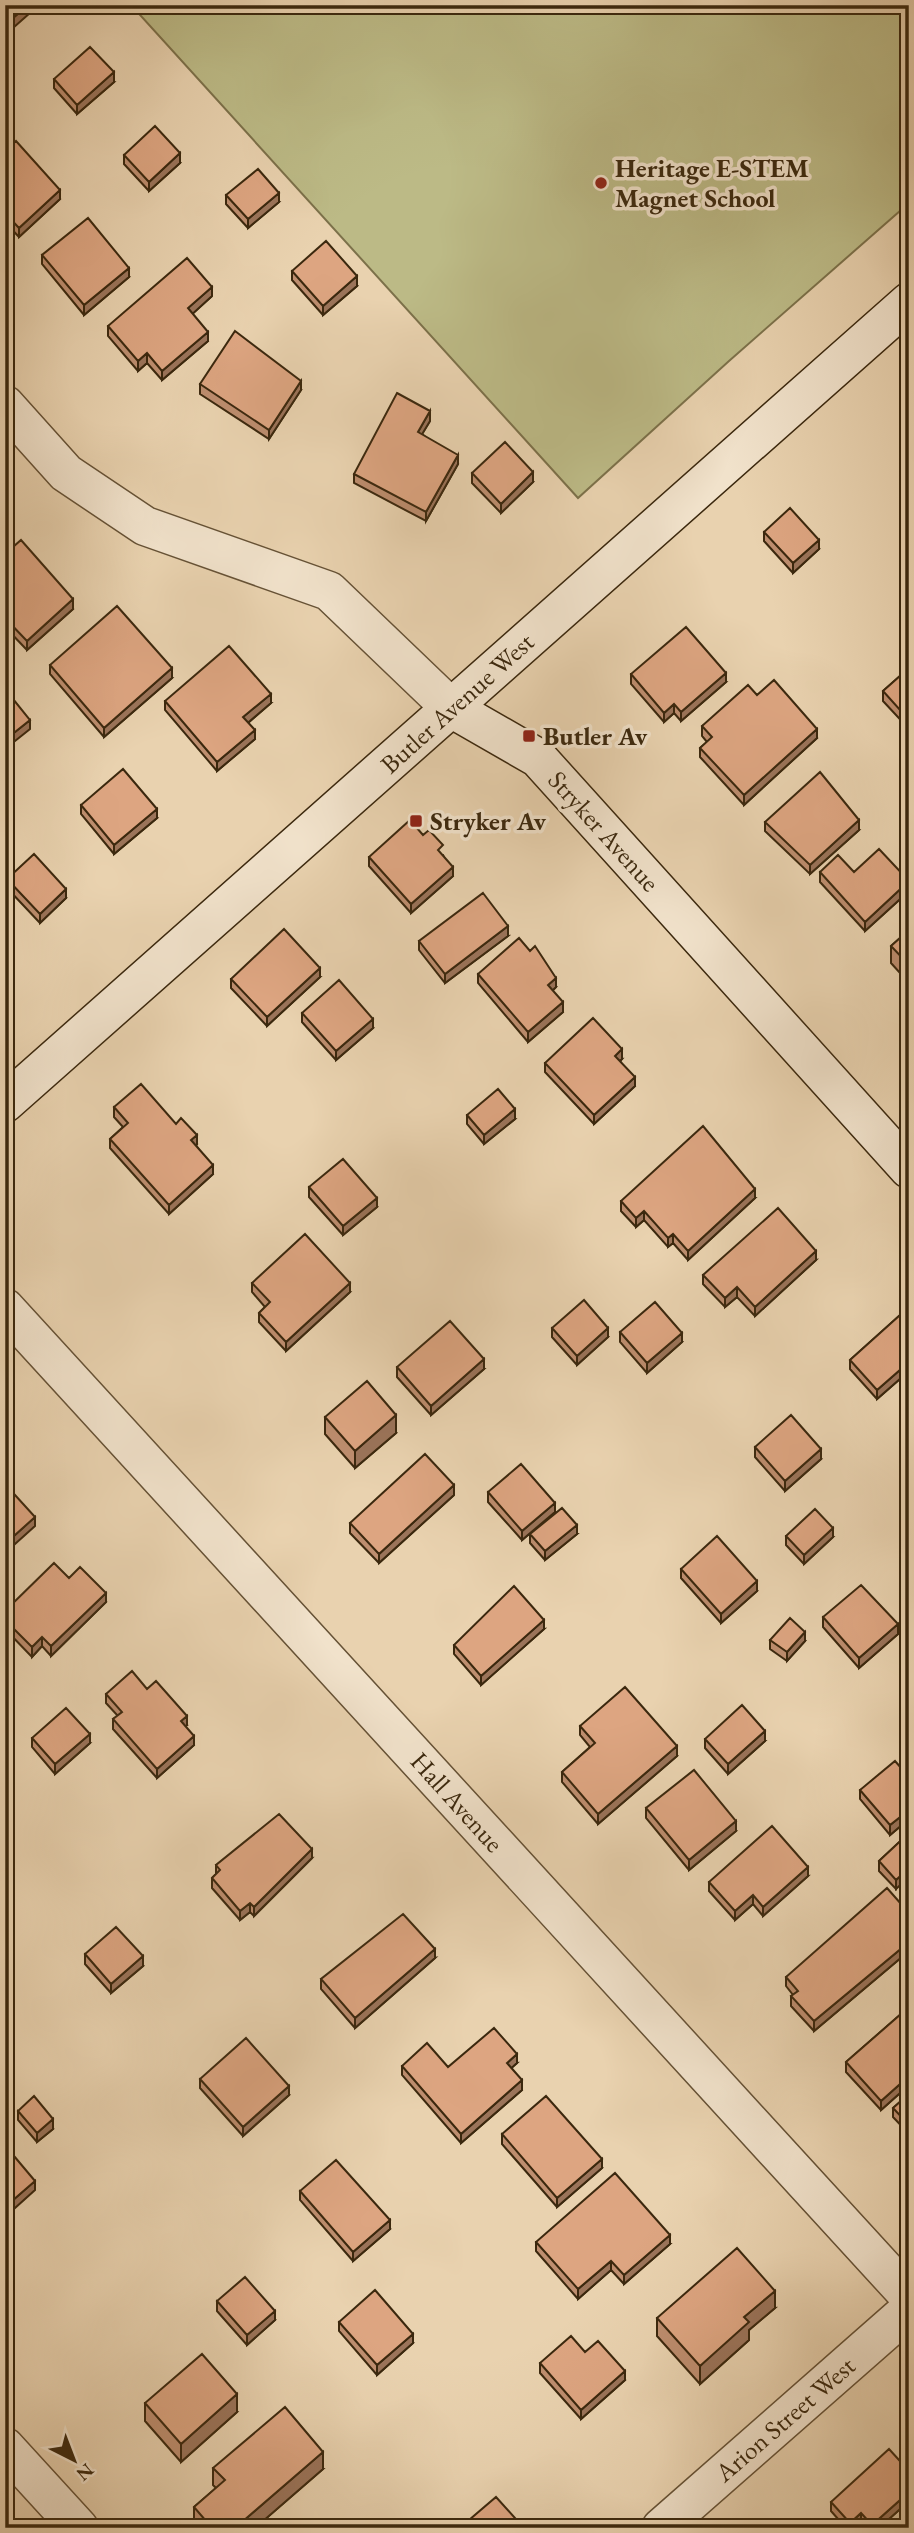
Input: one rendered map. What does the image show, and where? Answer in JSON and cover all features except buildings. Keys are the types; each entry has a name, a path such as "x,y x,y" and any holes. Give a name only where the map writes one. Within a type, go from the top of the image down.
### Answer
{"street":[{"name":"Butler Avenue West","path":"5,1103 909,302"},
{"name":"Stryker Avenue","path":"5,405 66,473 145,526 329,591 451,708 538,758 909,1169"},
{"name":"Hall Avenue","path":"5,1308 909,2296"},
{"name":"Arion Street West","path":"661,2528 909,2310"},
{"path":"5,2447 79,2528"}],"shaded area":[{"name":"Heritage E-STEM Magnet School","path":"131,5 909,5 909,203 578,498"}],"place":[{"name":"Heritage E-STEM Magnet School","path":"601,183"},
{"name":"Butler Av","path":"529,736"},
{"name":"Stryker Av","path":"416,821"}]}
